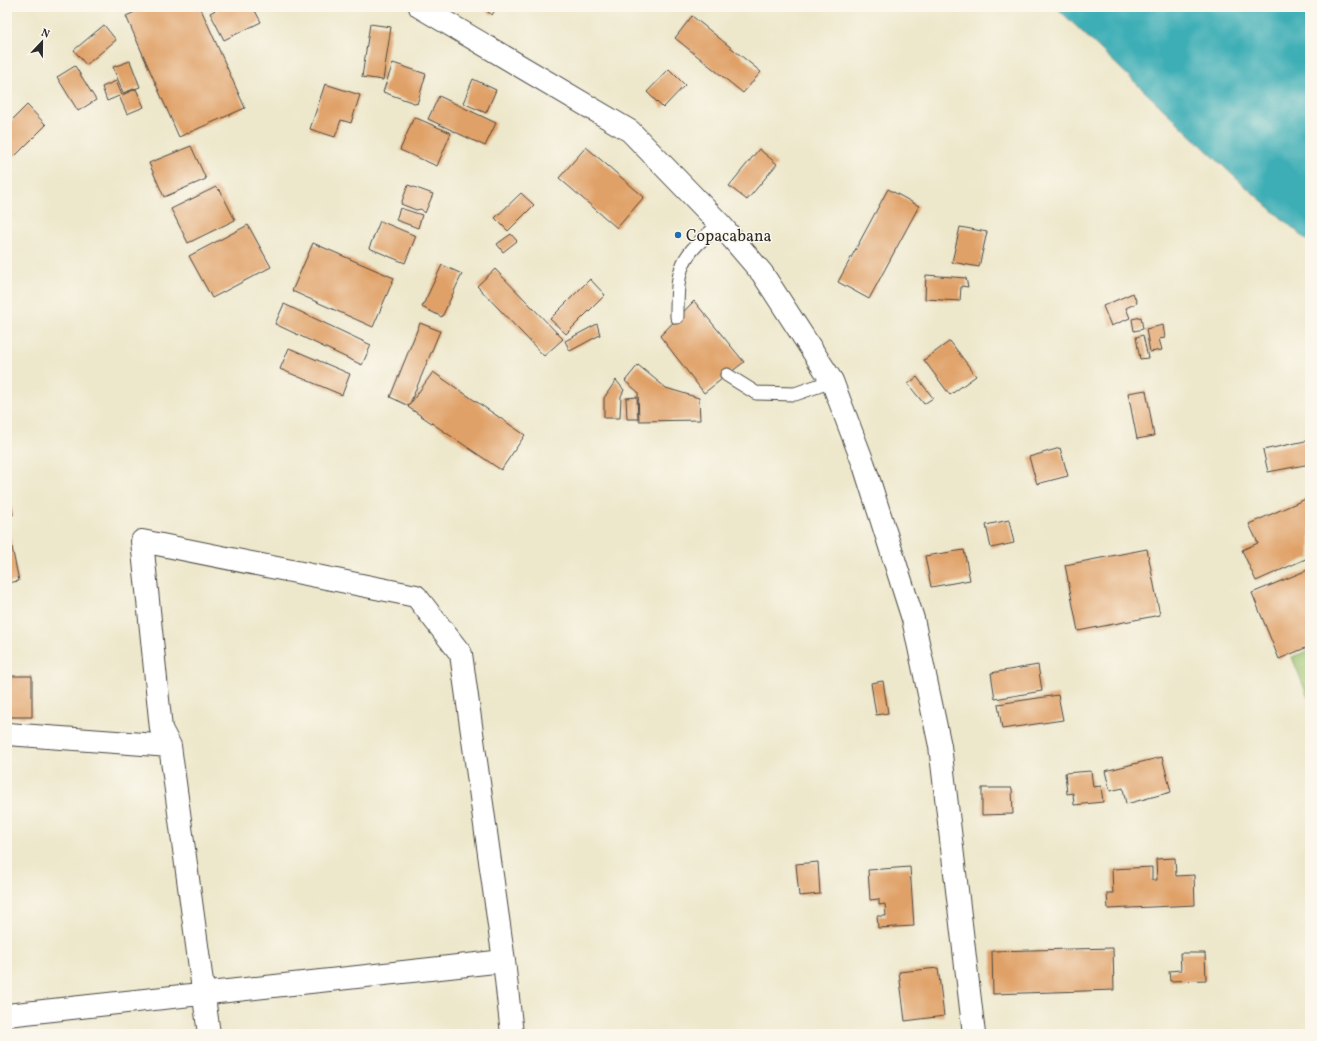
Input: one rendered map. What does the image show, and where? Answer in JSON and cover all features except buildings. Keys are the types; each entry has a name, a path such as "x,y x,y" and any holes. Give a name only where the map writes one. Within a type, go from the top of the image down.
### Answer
{"main road":[{"path":"420,7 630,131 720,224 762,273 832,381 866,472 913,619 940,746 974,1034"},
{"path":"208,1034 170,746 161,729 142,541 416,596 461,654 504,961 512,1034"},
{"path":"7,734 170,746"},
{"path":"7,1015 504,961"}],"lane":[{"path":"678,317 677,283 685,258 699,241 720,224"},
{"path":"727,375 756,393 795,394 832,381"}],"green space":[{"path":"1310,650 1310,702 1292,657"}],"water":[{"path":"1056,7 1310,7 1310,243 1237,179"}],"place":[{"name":"Copacabana","path":"678,235"}]}
